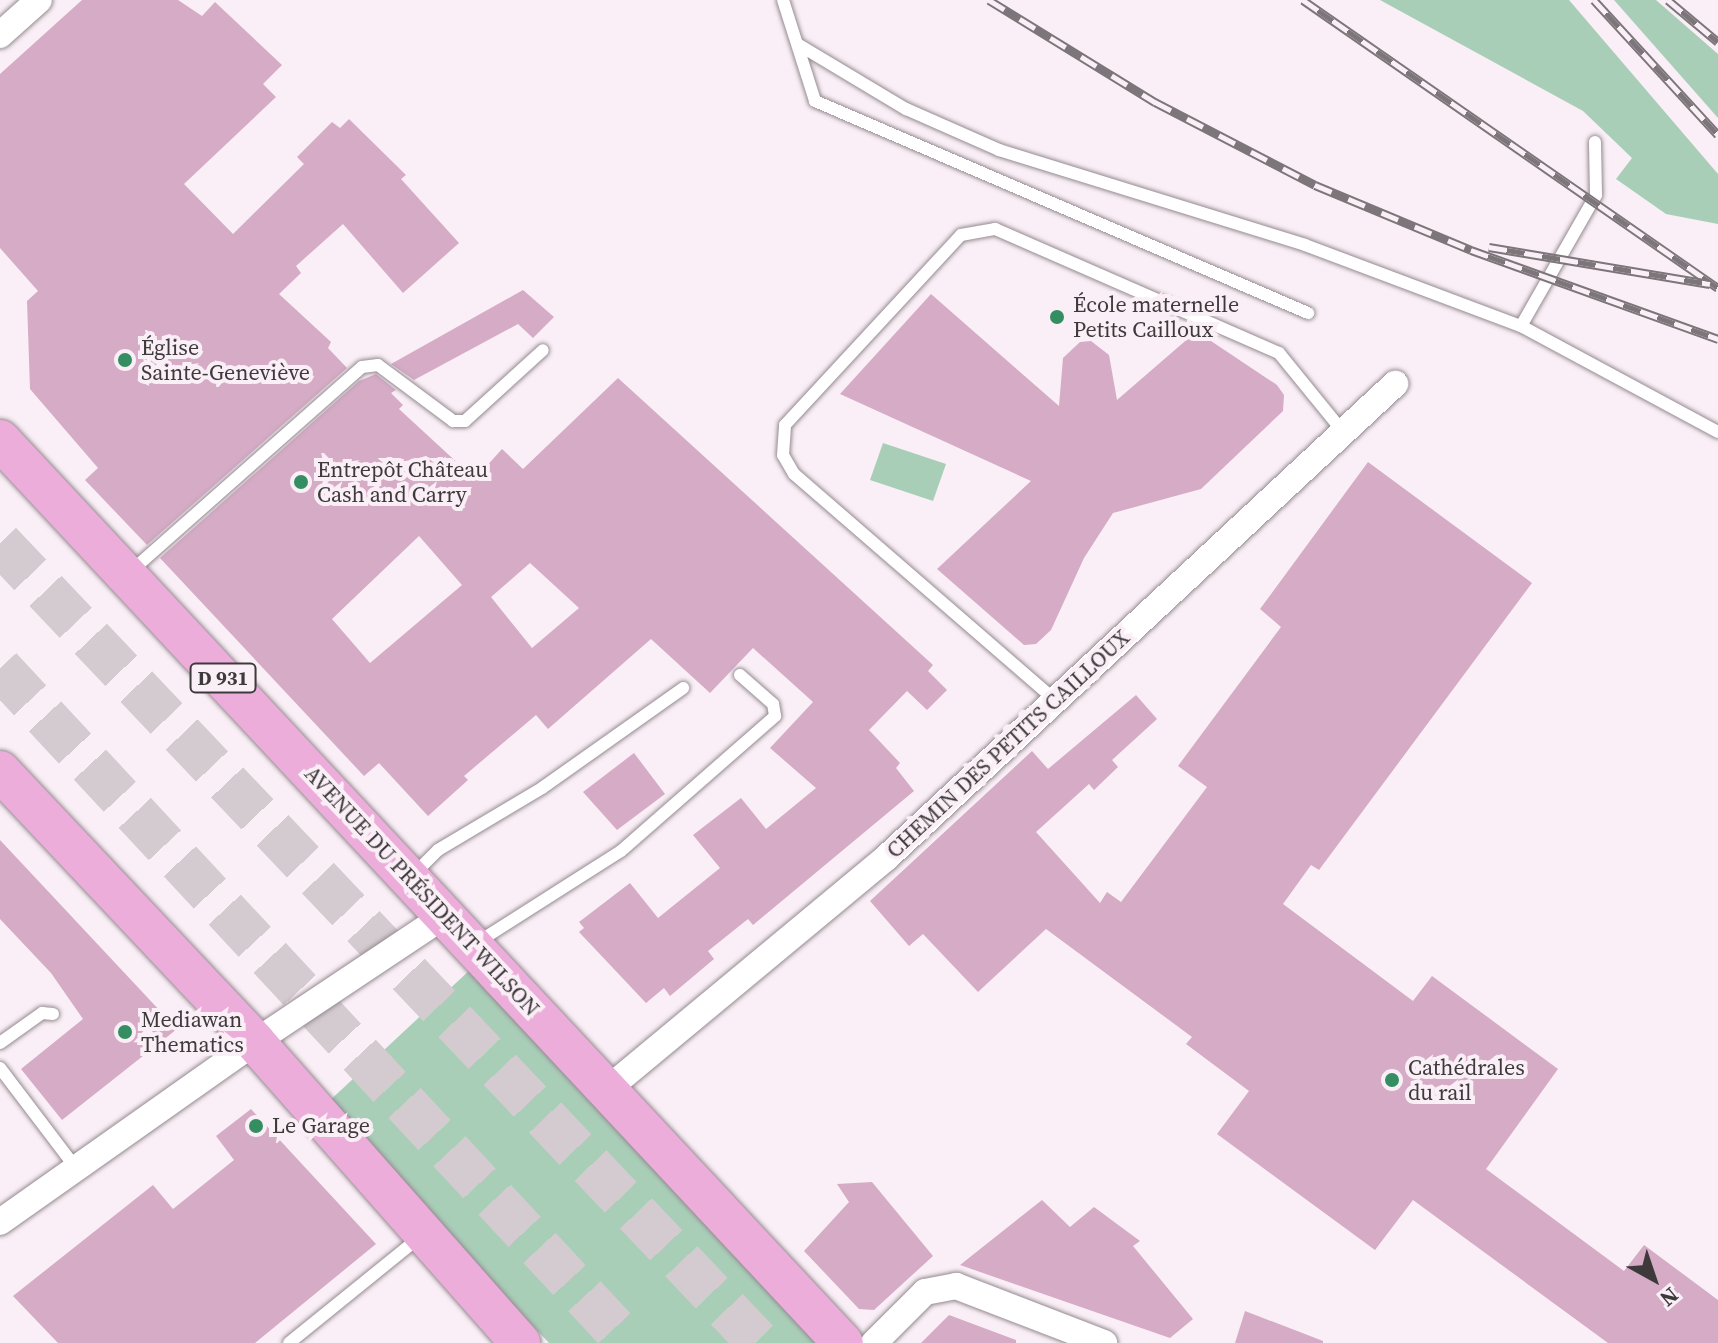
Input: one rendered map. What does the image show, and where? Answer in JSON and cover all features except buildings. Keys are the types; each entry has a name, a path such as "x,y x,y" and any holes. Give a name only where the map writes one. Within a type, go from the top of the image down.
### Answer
{"main road":[{"name":"AVENUE DU PRÉSIDENT WILSON","path":"0,440 409,879 609,1088 843,1343"},
{"path":"0,771 255,1042 520,1343"}],"street":[{"path":"0,35 39,0"},
{"name":"CHEMIN DES PETITS CAILLOUX","path":"609,1088 886,858 1395,384"},
{"path":"0,1222 255,1042 444,916"},
{"path":"874,1343 925,1292 956,1286 1104,1343"}],"lane":[{"path":"783,0 815,101 1308,313"},
{"path":"799,45 906,109 999,150 1305,245 1521,326 1718,432"},
{"path":"1521,326 1596,195 1595,142"},
{"path":"1055,700 794,474 783,455 785,425 961,235 995,229 1279,353 1344,433"},
{"path":"126,575 362,367 378,365 453,421 465,421 543,350"},
{"path":"472,946 621,851 775,716 773,704 740,675"},
{"path":"409,879 438,850 542,788 683,688"},
{"path":"0,1043 42,1013 53,1014"},
{"path":"0,1068 76,1168"},
{"path":"289,1343 424,1234"}],"green space":[{"path":"1380,0 1569,0 1718,174 1718,224 1666,214 1616,179 1632,158 1583,111"},
{"path":"1614,0 1656,0 1718,54 1718,118"},
{"path":"883,443 946,464 933,501 870,480"},
{"path":"472,968 818,1343 549,1343 325,1105"}],"tunnel":[{"path":"0,543 759,1343"},
{"path":"0,668 628,1343"}],"railway":[{"path":"989,0 1155,102 1315,185 1471,250 1718,339"},
{"path":"1303,0 1718,288"},
{"path":"1594,0 1718,135"},
{"path":"1668,0 1718,42"},
{"path":"1489,247 1710,284"}],"place":[{"name":"École maternelle Petits Cailloux","path":"1057,317"},
{"name":"Église Sainte-Geneviève","path":"125,360"},
{"name":"Entrepôt Château Cash and Carry","path":"301,482"},
{"name":"Mediawan Thematics","path":"125,1032"},
{"name":"Cathédrales du rail","path":"1392,1080"},
{"name":"Le Garage","path":"256,1126"}]}
